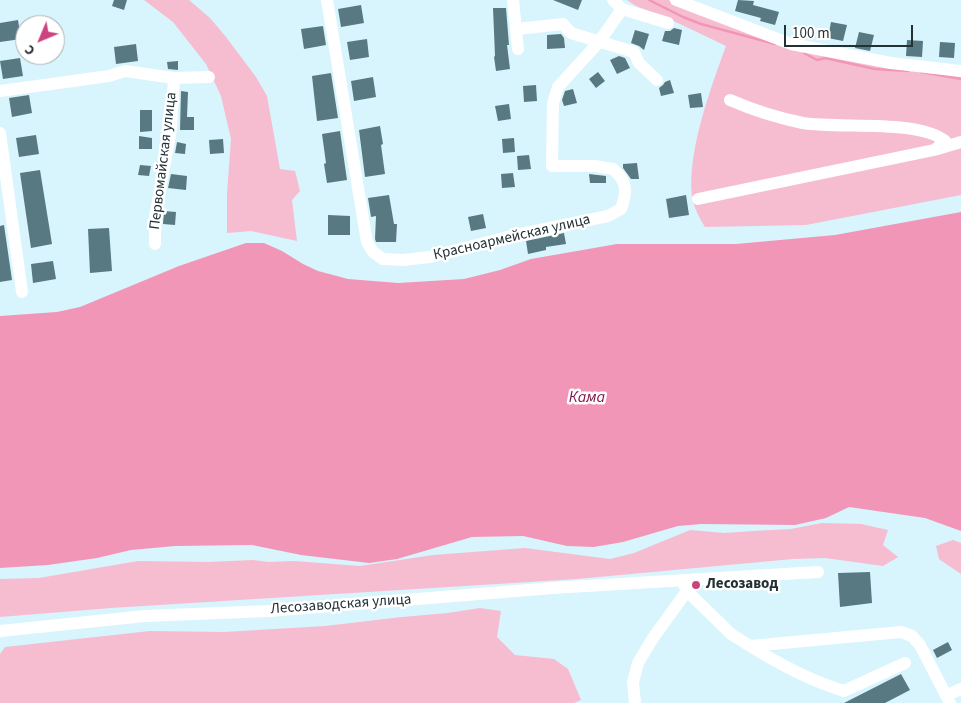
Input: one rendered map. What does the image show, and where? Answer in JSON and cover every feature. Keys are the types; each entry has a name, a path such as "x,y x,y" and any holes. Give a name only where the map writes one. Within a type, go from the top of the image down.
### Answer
{"street":[{"name":"Красноармейская улица","path":"327,0 367,242 373,252 383,259 403,260 430,257 510,236 608,216 621,209 626,194 624,182 613,169 595,166 552,166 553,103 558,87 599,42 618,5 668,23"},
{"path":"513,0 518,49"},
{"path":"676,0 699,4 791,44 891,62 961,71"},
{"path":"517,29 563,24 571,33 634,52 640,63 657,80"},
{"name":"Первомайская улица","path":"0,91 109,76 125,71 174,78 209,77"},
{"name":"Первомайская улица","path":"155,244 155,217 171,129 174,78"},
{"path":"730,100 755,110 804,123 918,129 937,134 945,140 934,150"},
{"path":"0,133 5,201 22,292"},
{"path":"698,199 934,150 961,142"},
{"name":"Лесозаводская улица","path":"0,631 145,616 269,611 553,588 684,586 818,572"},
{"path":"635,703 633,682 638,663 684,586 731,634 767,656 824,685 844,691 905,663"},
{"path":"750,646 901,632 912,636 920,645 949,699 961,689"}],"shaded area":[{"path":"144,0 189,0 210,18 256,77 267,96 280,169 295,171 300,191 292,200 297,241 251,231 227,233 227,194 231,139 221,96 206,64 173,22"},
{"path":"627,0 668,0 701,14 793,46 961,71 961,195 806,225 705,227 694,205 692,196 693,160 702,120 726,46 636,6"},
{"path":"822,523 861,524 888,530 883,545 898,557 883,566 825,558 793,559 577,579 111,608 0,617 0,579 39,578 138,561 208,562 253,560 360,566 433,555 525,548 610,559 634,553 690,530 724,533 791,529"},
{"path":"953,540 961,543 961,574 939,559 936,546"},
{"path":"480,608 501,611 497,637 515,655 554,659 568,669 581,700 574,703 0,703 0,654 5,647 150,631 224,632 325,626"}],"water":[{"name":"Кама","path":"961,212 961,531 925,518 849,507 826,518 795,525 701,524 678,526 623,542 594,547 567,546 523,536 472,537 397,559 369,563 301,555 252,545 175,546 131,550 97,558 48,565 0,568 0,316 57,312 80,307 179,266 246,243 264,243 318,271 348,279 398,283 464,279 500,270 531,259 617,244 736,244 835,235"}],"building":[{"path":"114,0 127,0 124,10 112,6"},
{"path":"553,0 582,0 578,10"},
{"path":"738,0 754,1 753,5 779,12 775,25 760,21 761,18 735,11"},
{"path":"361,5 364,23 341,27 338,9"},
{"path":"493,8 506,8 510,69 496,71"},
{"path":"15,20 15,40 0,42 0,23"},
{"path":"831,22 847,25 843,41 828,38"},
{"path":"323,26 326,45 304,49 301,29"},
{"path":"674,28 682,30 679,45 662,41 665,31 670,31"},
{"path":"635,30 649,34 644,50 631,43"},
{"path":"859,32 874,35 870,51 855,48"},
{"path":"561,34 564,38 565,48 547,49 547,35"},
{"path":"367,39 369,57 350,60 347,42"},
{"path":"907,40 923,41 922,57 906,56"},
{"path":"940,42 955,43 954,58 939,57"},
{"path":"136,44 138,61 116,64 114,47"},
{"path":"619,56 625,58 630,68 617,74 610,60"},
{"path":"15,59 15,65 21,65 23,76 3,79 0,61"},
{"path":"178,61 178,70 168,69 167,62"},
{"path":"598,72 605,81 596,88 589,79"},
{"path":"331,73 338,118 317,121 312,76"},
{"path":"373,77 376,97 354,101 351,81"},
{"path":"670,80 674,93 661,96 659,88"},
{"path":"536,85 537,101 524,102 523,86"},
{"path":"573,89 577,103 564,106 562,100 565,91"},
{"path":"181,91 188,92 187,117 194,117 194,130 180,130"},
{"path":"701,93 703,107 690,108 688,95"},
{"path":"29,95 32,113 12,117 9,98"},
{"path":"509,104 511,119 498,121 495,106"},
{"path":"140,110 152,110 152,131 140,132"},
{"path":"380,126 385,174 365,177 359,130"},
{"path":"340,131 347,180 327,183 322,134"},
{"path":"36,135 39,154 19,157 16,138"},
{"path":"139,136 152,138 152,149 139,149"},
{"path":"514,138 515,152 503,153 502,139"},
{"path":"223,139 224,153 210,154 209,140"},
{"path":"177,142 186,144 185,154 175,153"},
{"path":"529,155 531,169 518,170 517,156"},
{"path":"637,163 639,179 631,179 623,168 623,164"},
{"path":"140,165 151,166 149,176 138,175"},
{"path":"40,170 52,244 31,248 20,173"},
{"path":"513,173 515,187 502,188 501,174"},
{"path":"171,174 187,176 186,190 168,188"},
{"path":"589,174 606,176 606,183 590,183"},
{"path":"389,195 394,224 397,224 396,242 376,242 376,216 371,217 368,198"},
{"path":"686,195 689,215 669,218 666,199"},
{"path":"164,211 176,212 175,225 163,224"},
{"path":"483,214 486,228 471,231 468,217"},
{"path":"328,215 350,216 350,235 328,235"},
{"path":"4,225 12,280 0,282 0,226"},
{"path":"109,228 112,271 90,273 88,229"},
{"path":"564,233 566,244 546,247 546,250 528,254 526,241"},
{"path":"53,261 56,279 33,283 31,264"},
{"path":"870,572 872,603 840,607 838,573"},
{"path":"948,642 952,650 937,658 933,650"},
{"path":"901,674 910,690 885,703 844,703"}],"waterway":[{"path":"649,0 701,24 775,44"},
{"path":"804,53 817,60 825,58 875,69 908,71"},
{"path":"921,72 961,79"}],"place":[{"name":"Лесозавод","path":"696,585"}]}
